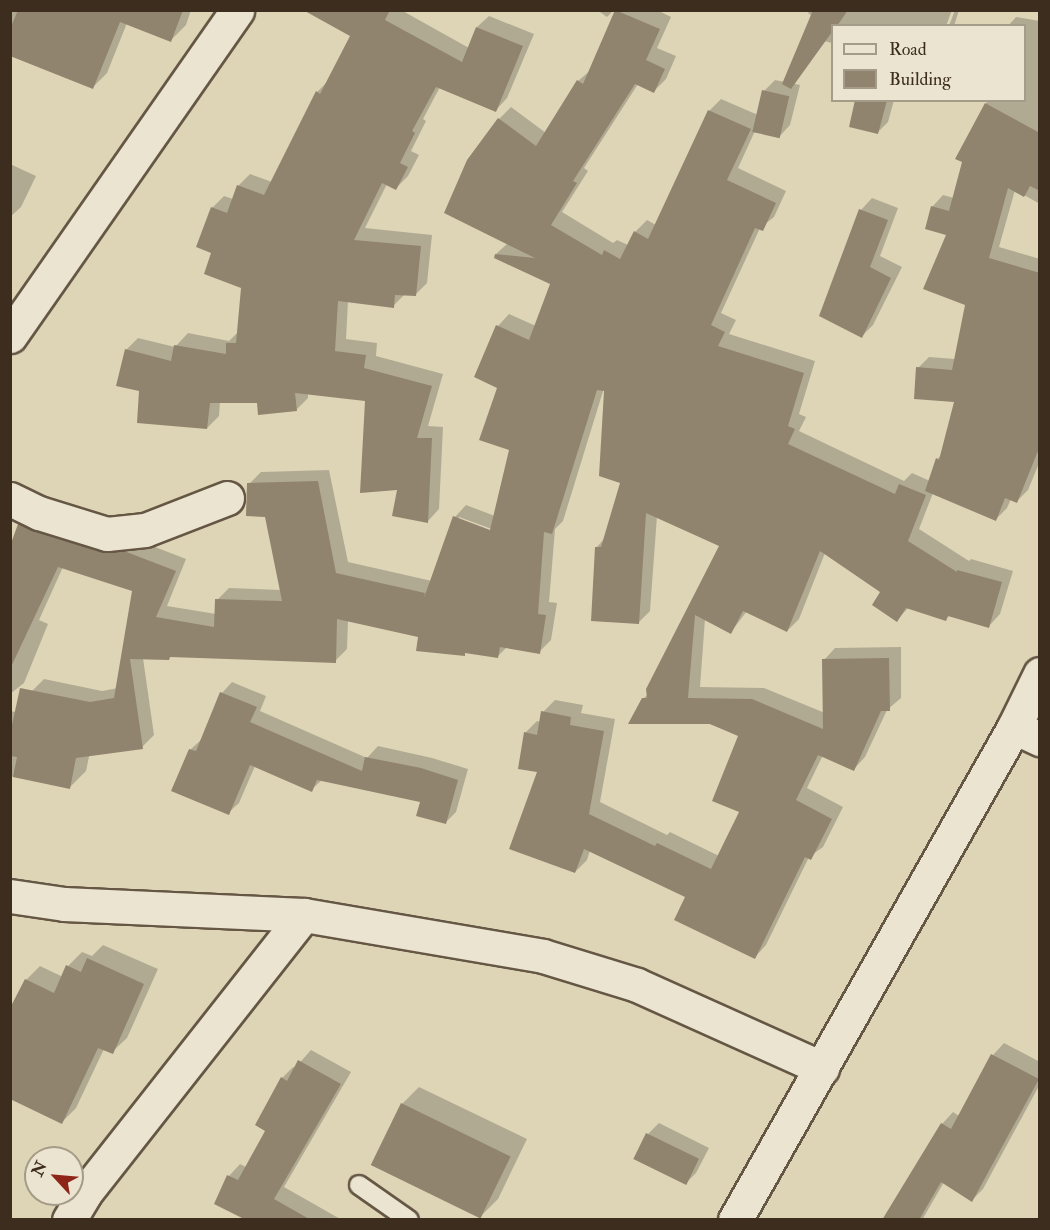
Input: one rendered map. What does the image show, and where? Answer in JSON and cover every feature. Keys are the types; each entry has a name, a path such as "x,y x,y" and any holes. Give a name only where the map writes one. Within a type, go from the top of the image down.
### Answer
{"street":[{"path":"10,336 237,10"},
{"path":"10,499 39,513 107,534 145,530 227,498"},
{"path":"735,1220 822,1068 1027,733 1040,674"},
{"path":"10,896 64,904 304,915 543,956 637,985 822,1068"},
{"path":"69,1220 85,1193 304,915"}],"lane":[{"path":"358,1185 409,1220"}],"building":[{"path":"18,10 183,10 171,42 120,22 93,89 10,56 10,29"},
{"path":"303,10 390,10 385,20 462,62 476,27 523,46 496,112 436,87 412,131 415,133 400,163 408,167 396,190 382,183 354,240 421,246 416,296 395,295 394,308 338,301 335,351 366,355 364,368 432,386 417,438 432,438 428,523 392,516 397,490 360,493 365,401 295,393 297,411 258,415 257,403 210,403 207,429 137,423 139,391 116,386 125,349 171,361 174,345 226,354 226,343 236,343 241,288 204,274 211,253 196,247 211,207 227,213 237,185 264,195 316,91 320,94 350,36"},
{"path":"615,10 660,29 646,60 665,69 654,93 635,84 573,181 577,183 551,225 602,255 604,250 620,259 634,231 648,239 708,110 751,129 727,180 776,203 763,231 755,228 711,325 725,332 718,346 804,373 788,426 795,429 788,444 895,494 899,484 926,495 908,541 957,572 957,570 1002,582 989,628 948,616 946,621 906,608 897,622 872,605 880,592 820,551 787,632 743,611 731,634 695,615 688,698 752,699 823,729 822,659 889,658 890,711 881,711 854,771 818,755 796,800 832,819 811,860 805,857 755,959 674,920 685,897 584,849 575,873 509,849 537,772 518,769 524,732 537,735 541,711 571,717 570,725 604,731 589,814 655,846 657,843 711,869 739,812 712,801 738,736 710,724 628,724 642,698 647,698 646,689 719,546 646,513 639,624 591,621 595,547 601,547 620,483 599,476 604,391 597,390 552,534 544,532 538,614 546,615 540,654 500,647 498,658 465,653 465,656 416,651 418,637 337,619 336,663 170,657 169,660 130,659 143,749 76,758 70,789 13,777 17,757 10,756 10,734 20,688 90,702 114,698 132,591 58,567 10,669 10,546 18,524 101,552 124,551 176,571 156,617 214,627 215,599 282,601 265,517 246,516 247,483 318,481 336,573 425,593 424,598 453,516 490,530 509,450 479,440 497,388 474,377 496,325 529,340 550,284 494,258 495,254 535,258 444,213 467,160 498,118 536,146 577,80 583,84"},
{"path":"813,10 848,10 838,24 831,24 831,33 791,89 782,84"},
{"path":"762,90 789,96 780,138 752,132"},
{"path":"855,102 886,102 878,134 849,127"},
{"path":"985,103 1040,133 1040,191 1030,186 1024,197 1008,188 989,258 1040,273 1040,446 1017,503 1005,498 996,521 925,491 936,458 939,460 954,402 914,399 916,367 952,370 965,305 923,289 946,235 925,229 931,206 949,211 962,162 955,159"},
{"path":"859,209 888,220 870,267 891,278 862,338 819,316"},
{"path":"220,692 257,707 250,722 362,771 365,757 421,768 458,780 446,824 416,816 420,802 317,780 312,792 250,765 229,815 171,791 189,749 196,751"},
{"path":"87,958 144,984 113,1054 98,1048 62,1124 10,1099 10,1008 25,979 54,993 66,965 81,972"},
{"path":"991,1054 1039,1079 972,1202 941,1182 919,1220 882,1220 941,1123 951,1129"},
{"path":"298,1060 341,1084 274,1199 311,1220 246,1220 214,1204 227,1175 238,1180 265,1131 255,1125 281,1077 287,1081"},
{"path":"401,1103 511,1156 480,1218 371,1165"},
{"path":"646,1133 699,1159 686,1185 633,1159"}]}
